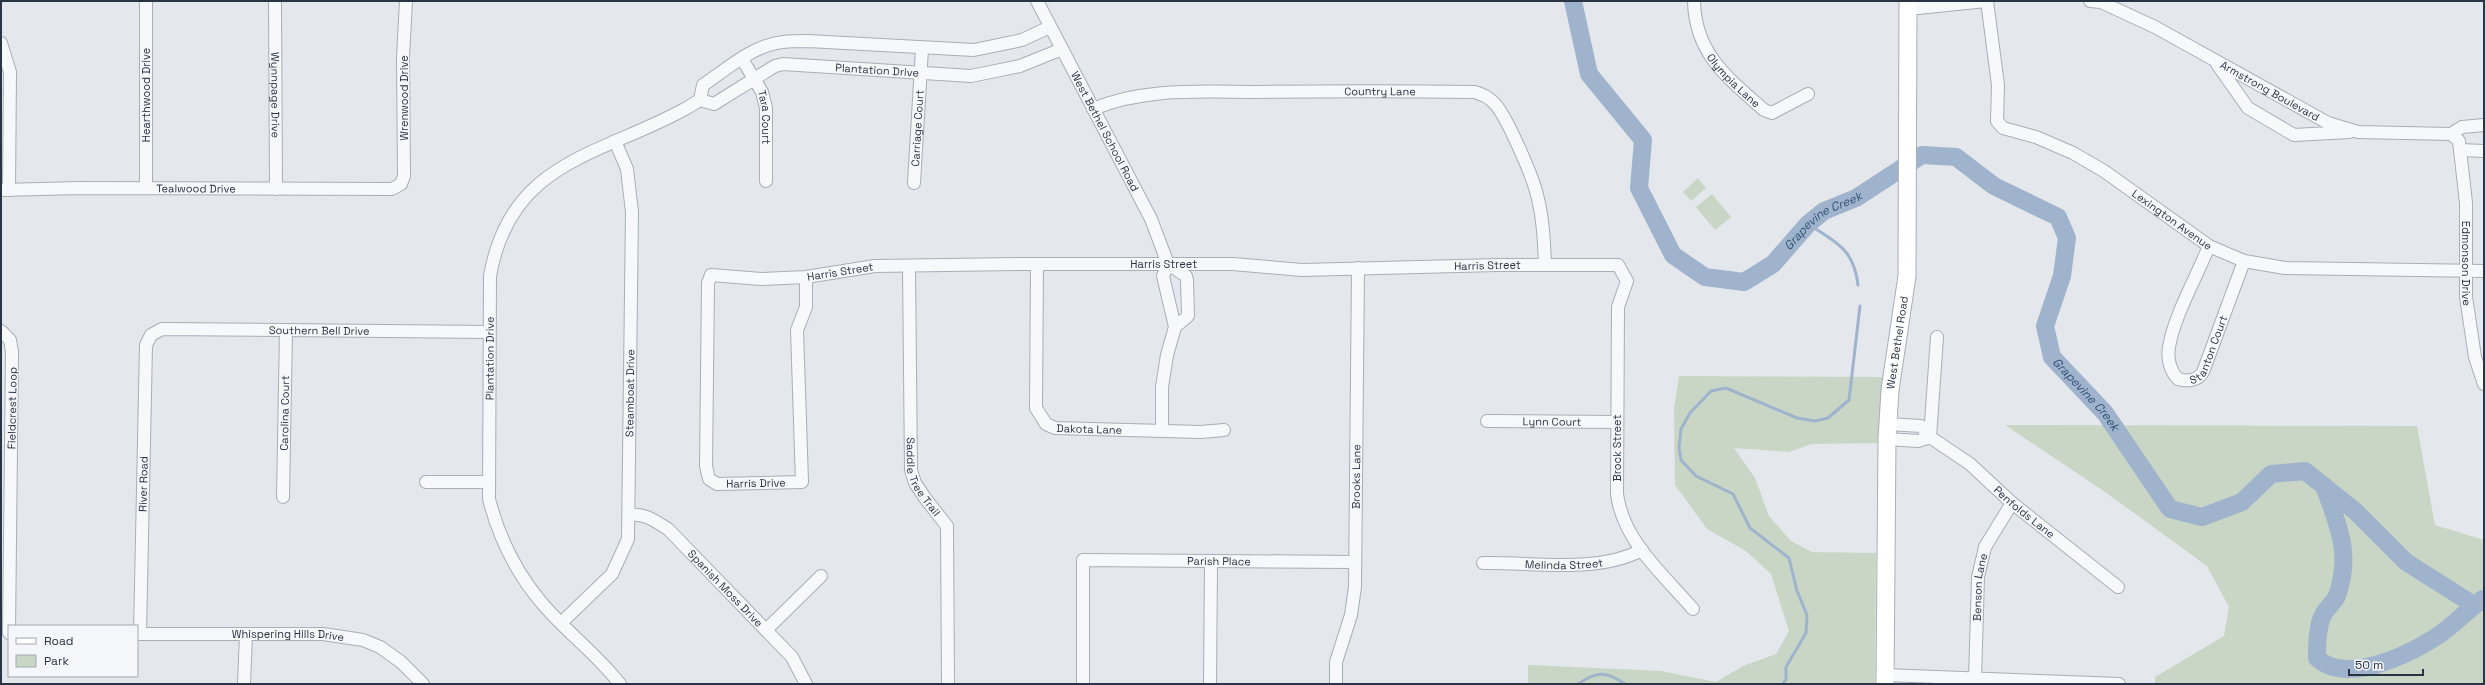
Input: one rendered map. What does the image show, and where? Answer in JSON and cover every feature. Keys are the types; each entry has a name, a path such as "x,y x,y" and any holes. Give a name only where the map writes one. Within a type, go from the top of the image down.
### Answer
{"main road":[{"name":"West Bethel Road","path":"1885,680 1888,431 1890,390 1907,276 1908,5"}],"street":[{"name":"Hearthwood Drive","path":"146,1 146,188"},
{"name":"Wynnpage Drive","path":"275,1 276,189"},
{"name":"Wrenwood Drive","path":"392,189 400,184 404,176 404,57 406,1"},
{"name":"West Bethel School Road","path":"1037,1 1151,219 1168,264"},
{"name":"Olympia Lane","path":"1694,1 1695,13 1703,45 1719,70 1764,110 1772,113 1808,94"},
{"path":"1908,5 1987,1"},
{"name":"Lexington Avenue","path":"1987,1 1998,85 1997,121 2003,128 2036,137 2073,153 2104,171 2209,246 2244,261 2285,268 2484,271"},
{"name":"Armstrong Boulevard","path":"2097,1 2155,27 2328,123 2358,132 2457,142 2484,151"},
{"path":"700,100 703,85 751,53 783,42 974,50 1022,40 1050,27"},
{"path":"1,43 10,72 5,190"},
{"name":"Carriage Court","path":"914,183 922,49"},
{"name":"Plantation Drive","path":"620,684 541,603 520,576 498,533 489,499 490,276 493,258 503,231 511,216 540,182 561,166 676,114 700,100 714,104 775,66 783,64 957,76 993,73 1020,66 1062,49"},
{"name":"Tara Court","path":"742,59 762,92 766,108 766,181"},
{"path":"2214,60 2248,108 2294,135 2358,132"},
{"name":"Country Lane","path":"1093,109 1115,100 1154,93 1475,92 1486,96 1496,105 1529,170 1538,195 1545,264"},
{"name":"Armstrong Boulevard","path":"2457,142 2462,127 2484,125"},
{"name":"Steamboat Drive","path":"561,623 612,574 625,549 630,515 632,212 627,169 615,141"},
{"name":"Edmonson Drive","path":"2457,142 2466,203 2464,271 2475,358 2484,384"},
{"name":"Tealwood Drive","path":"5,190 29,188 392,189"},
{"name":"Stanton Court","path":"2209,246 2175,327 2169,348 2171,368 2178,379 2194,379 2200,377 2203,372 2244,261"},
{"name":"Harris Street","path":"711,275 761,279 806,277 875,266 1037,264 1233,264 1302,270 1545,264 1618,265"},
{"name":"Dakota Lane","path":"1037,264 1036,408 1040,417 1055,428 1162,431 1224,430"},
{"path":"1162,431 1162,388 1167,355 1176,328 1188,316 1186,276 1168,264 1163,276 1176,328"},
{"name":"Brock Street","path":"1618,265 1627,282 1618,307 1617,494 1619,511 1634,542 1693,609"},
{"name":"Saddle Tree Trail","path":"909,266 911,470 915,483 947,526 948,684"},
{"name":"Brooks Lane","path":"1336,684 1336,662 1351,614 1354,562 1358,268"},
{"name":"Harris Drive","path":"711,275 708,283 706,466 709,478 717,484 802,482 797,330 806,307 806,277"},
{"name":"Southern Bell Drive","path":"151,335 162,329 489,332"},
{"name":"Fieldcrest Loop","path":"1,330 10,340 12,352 9,625"},
{"name":"Carolina Court","path":"283,496 286,330"},
{"name":"River Road","path":"138,634 146,345 151,335"},
{"path":"1930,437 1937,337"},
{"name":"Lynn Court","path":"1487,421 1618,422"},
{"name":"Penfolds Lane","path":"1888,431 1921,426 1930,437 1970,464 2012,503 2118,587"},
{"path":"426,482 489,482"},
{"name":"Benson Lane","path":"1975,679 1978,577 1985,547 2012,503"},
{"name":"Spanish Moss Drive","path":"630,515 639,514 649,517 668,529 792,657 806,684"},
{"name":"Melinda Street","path":"1482,563 1598,564 1627,558 1642,550"},
{"name":"Parish Place","path":"1083,684 1082,560 1354,562"},
{"path":"1210,684 1211,562"},
{"path":"766,630 821,576"},
{"name":"Whispering Hills Drive","path":"138,634 323,634 363,640 380,647 401,662 423,684"},
{"path":"244,684 246,634"},
{"path":"1885,680 1975,679 2119,684"}],"green space":[{"path":"1698,178 1706,188 1691,201 1683,192"},
{"path":"1712,194 1731,217 1715,230 1696,207"},
{"path":"1679,376 1883,377 1878,443 1812,444 1789,452 1734,448 1755,478 1769,516 1791,541 1812,552 1876,553 1875,684 1528,684 1528,665 1661,671 1716,682 1743,666 1776,654 1789,631 1771,574 1746,551 1707,529 1675,485 1674,408"},
{"path":"2005,425 2417,426 2435,525 2484,540 2484,684 2155,684 2155,677 2224,636 2229,607 2207,566 2108,494"}],"waterway":[{"name":"Grapevine Creek","path":"1573,1 1589,74 1643,140 1639,188 1673,255 1705,277 1744,282 1773,264 1808,224 1824,211 1856,198 1922,155 1956,157 1994,186 2058,217 2067,238 2062,276 2045,326 2052,357 2105,413 2170,509 2202,517 2242,502 2271,474 2305,471 2355,511 2406,562 2474,605"},
{"path":"1808,224 1835,242 1848,255 1856,273 1858,285"},
{"path":"1783,684 1786,679 1786,667 1806,633 1807,615 1797,591 1789,558 1750,528 1733,494 1696,476 1681,460 1679,448 1681,429 1690,413 1711,391 1726,388 1797,418 1815,421 1828,418 1849,400 1860,306"},
{"name":"Grapevine Creek","path":"2324,486 2338,527 2343,553 2343,566 2337,596 2324,613 2320,623 2317,658 2329,666 2344,669 2376,665 2393,659 2436,637 2483,599"},
{"path":"1578,684 1591,677 1602,674 1612,677 1625,684"}]}
